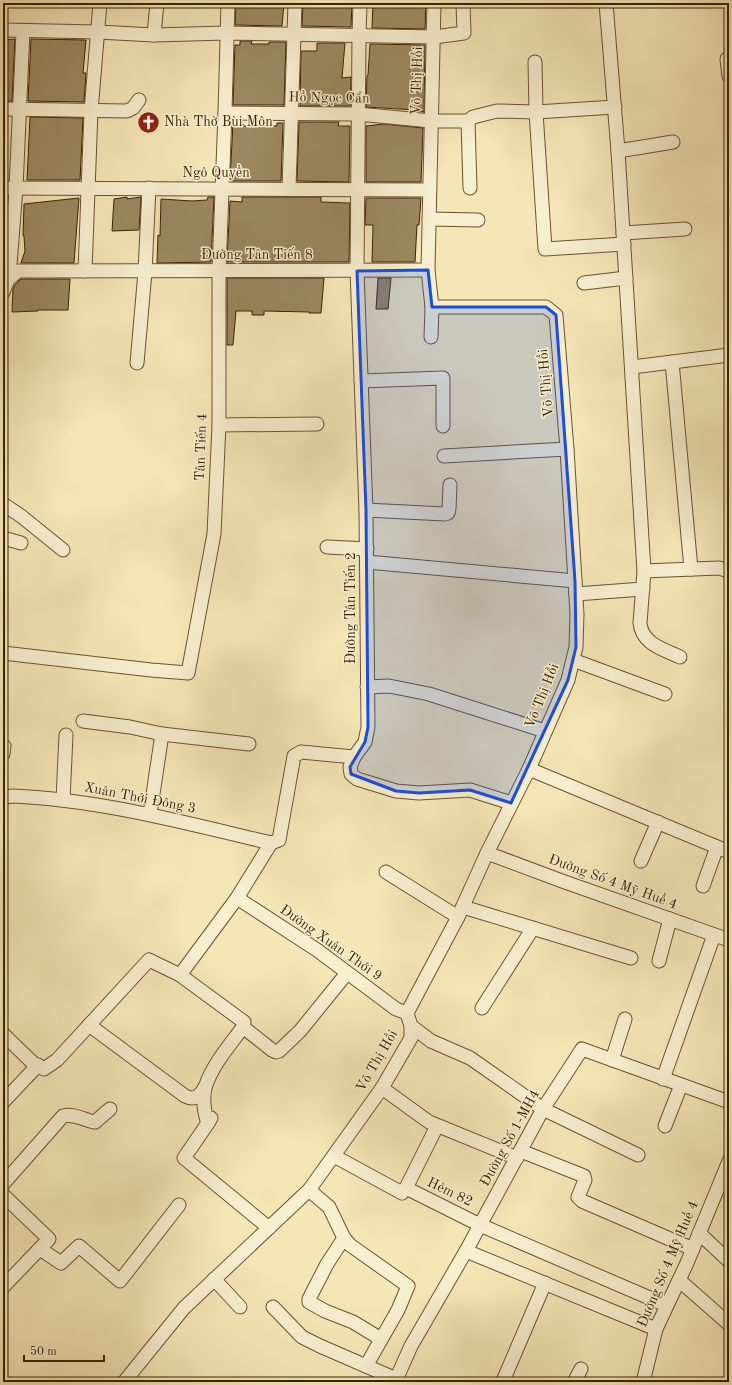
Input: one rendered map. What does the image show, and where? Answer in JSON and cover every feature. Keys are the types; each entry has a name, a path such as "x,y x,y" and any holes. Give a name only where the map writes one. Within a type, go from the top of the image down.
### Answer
{"street":[{"path":"85,271 91,112 100,3"},
{"path":"154,35 157,3"},
{"name":"Tân Tiến 4","path":"3,653 188,673 214,534 219,425 218,270 228,3"},
{"path":"289,189 294,3"},
{"name":"Đường Tân Tiến 2","path":"354,757 366,742 368,727 366,510 357,271 360,3"},
{"name":"Võ Thị Hồi","path":"124,1382 184,1308 309,1190 382,1088 411,1038 411,1026 407,1014 460,912 487,852 528,769 568,680 576,647 576,587 556,315 546,307 432,306 428,270 434,3"},
{"path":"3,30 154,35 226,34 434,37 464,33 463,3"},
{"path":"606,3 618,151 644,571 640,623 644,637 649,642 680,657"},
{"path":"3,292 10,278 9,188 20,110 23,31"},
{"path":"727,59 729,76"},
{"path":"535,62 536,112 545,249 685,230"},
{"path":"3,109 91,112 127,111 133,108 139,100"},
{"path":"470,188 468,121 473,117 497,111 536,112 615,107"},
{"name":"Hồ Ngọc Cẩn","path":"225,113 358,114 431,121 468,121"},
{"path":"618,151 673,142"},
{"name":"Ngô Quyền","path":"9,188 429,190"},
{"path":"137,363 145,272 149,188"},
{"path":"429,219 478,220"},
{"name":"Đường Tân Tiến 8","path":"10,278 18,271 145,272 218,270 428,270"},
{"path":"584,283 626,278"},
{"path":"431,337 432,306"},
{"path":"632,367 729,355"},
{"path":"672,362 691,569"},
{"path":"361,380 443,378 443,426"},
{"path":"219,425 317,424"},
{"path":"444,456 567,449"},
{"path":"366,510 446,514 448,513 449,509 450,485"},
{"path":"3,504 21,516 62,550"},
{"path":"3,538 21,543"},
{"path":"327,547 367,555 576,587 643,590"},
{"path":"644,571 719,568 729,571"},
{"path":"573,660 665,694"},
{"path":"367,687 389,686 428,694 545,731"},
{"path":"83,721 130,727 162,734 249,744"},
{"path":"150,814 162,734"},
{"path":"63,800 66,735"},
{"path":"180,975 237,898 271,843 279,840 294,756 301,752 354,757 350,767 351,774 357,778 396,791 418,793 470,790 511,803"},
{"path":"528,769 729,852"},
{"name":"Xuân Thới Đông 3","path":"3,797 27,796 63,800 150,814 271,843"},
{"path":"641,861 658,822"},
{"path":"703,886 717,847"},
{"name":"Đường Số 4 Mỹ Huề 4","path":"487,852 562,881 729,940"},
{"path":"386,872 460,912 533,928 631,958"},
{"name":"Đường Xuân Thới 9","path":"237,898 316,950 396,1008 407,1014"},
{"path":"659,961 670,919"},
{"path":"482,1008 533,928"},
{"path":"663,1079 714,935"},
{"path":"3,1034 33,1063 44,1069 57,1060 89,1025 149,960 180,975 244,1023 243,1027 219,1060 205,1087 197,1097 193,1098 184,1096 89,1025"},
{"path":"243,1027 272,1050 276,1052 279,1051 300,1031 347,973"},
{"path":"612,1060 625,1019"},
{"path":"411,1026 431,1041 470,1058 544,1109 638,1155"},
{"name":"Đường Số 1-MH4","path":"395,1380 412,1346 544,1109 582,1049 729,1102"},
{"path":"3,1102 38,1065"},
{"path":"666,1126 681,1085"},
{"path":"205,1087 204,1110 209,1120 184,1158 269,1228"},
{"path":"382,1088 424,1119 437,1126 584,1176 578,1197 580,1200 693,1249"},
{"path":"3,1184 63,1116 71,1114 84,1120 95,1122 110,1109"},
{"path":"334,1156 402,1193 406,1188 437,1126"},
{"name":"Đường Số 4 Mỹ Huề 4","path":"643,1382 656,1329 728,1168"},
{"name":"Hẻm 82","path":"406,1188 480,1225 666,1305"},
{"path":"309,1190 329,1207 344,1238 350,1245 408,1286 398,1310 366,1366"},
{"path":"3,1195 49,1239 3,1287"},
{"path":"40,1249 61,1263 79,1246 120,1281 178,1205"},
{"path":"699,1233 729,1261"},
{"path":"344,1238 327,1264 309,1299 309,1302 325,1311 353,1322 381,1339"},
{"path":"466,1250 656,1329"},
{"path":"214,1279 240,1307"},
{"path":"679,1280 729,1324"},
{"path":"503,1381 545,1283"},
{"path":"273,1307 302,1336 320,1346 395,1380"},
{"path":"574,1382 581,1368"}],"highlighted area":[{"path":"428,270 432,307 546,307 556,315 575,581 576,647 568,680 511,803 470,790 419,793 396,791 351,774 350,767 365,742 368,727 366,510 357,271"}],"building":[{"path":"236,3 284,3 282,26 235,25"},
{"path":"303,3 352,3 351,27 302,26"},
{"path":"373,3 426,3 425,29 372,28"},
{"path":"15,39 12,101 3,101 3,40"},
{"path":"31,39 86,40 83,73 86,73 84,102 28,101"},
{"path":"240,41 252,41 251,44 286,42 284,105 233,105 235,45 240,45"},
{"path":"317,43 345,43 342,78 351,77 350,106 300,106 301,51 317,51"},
{"path":"370,44 425,45 424,112 415,110 366,107"},
{"path":"30,117 83,118 80,180 27,180"},
{"path":"233,122 240,122 243,126 277,126 277,123 283,123 281,181 230,181"},
{"path":"299,122 339,122 338,126 350,126 349,182 297,181"},
{"path":"384,124 423,128 421,182 366,182 366,126"},
{"path":"127,197 127,199 141,197 139,230 112,231 114,199"},
{"path":"208,197 214,197 211,262 157,263 158,235 160,236 161,199 192,201 207,200"},
{"path":"242,197 321,197 321,202 350,203 349,262 227,262 230,201 242,202"},
{"path":"79,198 74,263 21,263 25,251 23,236 24,204"},
{"path":"366,198 421,198 419,225 417,225 415,262 372,262 373,225 365,225"},
{"path":"227,278 324,278 321,313 264,311 264,315 252,315 252,311 236,311 233,345 227,345"},
{"path":"378,278 391,278 388,309 376,309"},
{"path":"21,279 70,279 68,310 12,312 13,289"}],"place":[{"name":"Nhà Thờ Bùi Môn","path":"148,122"}]}
